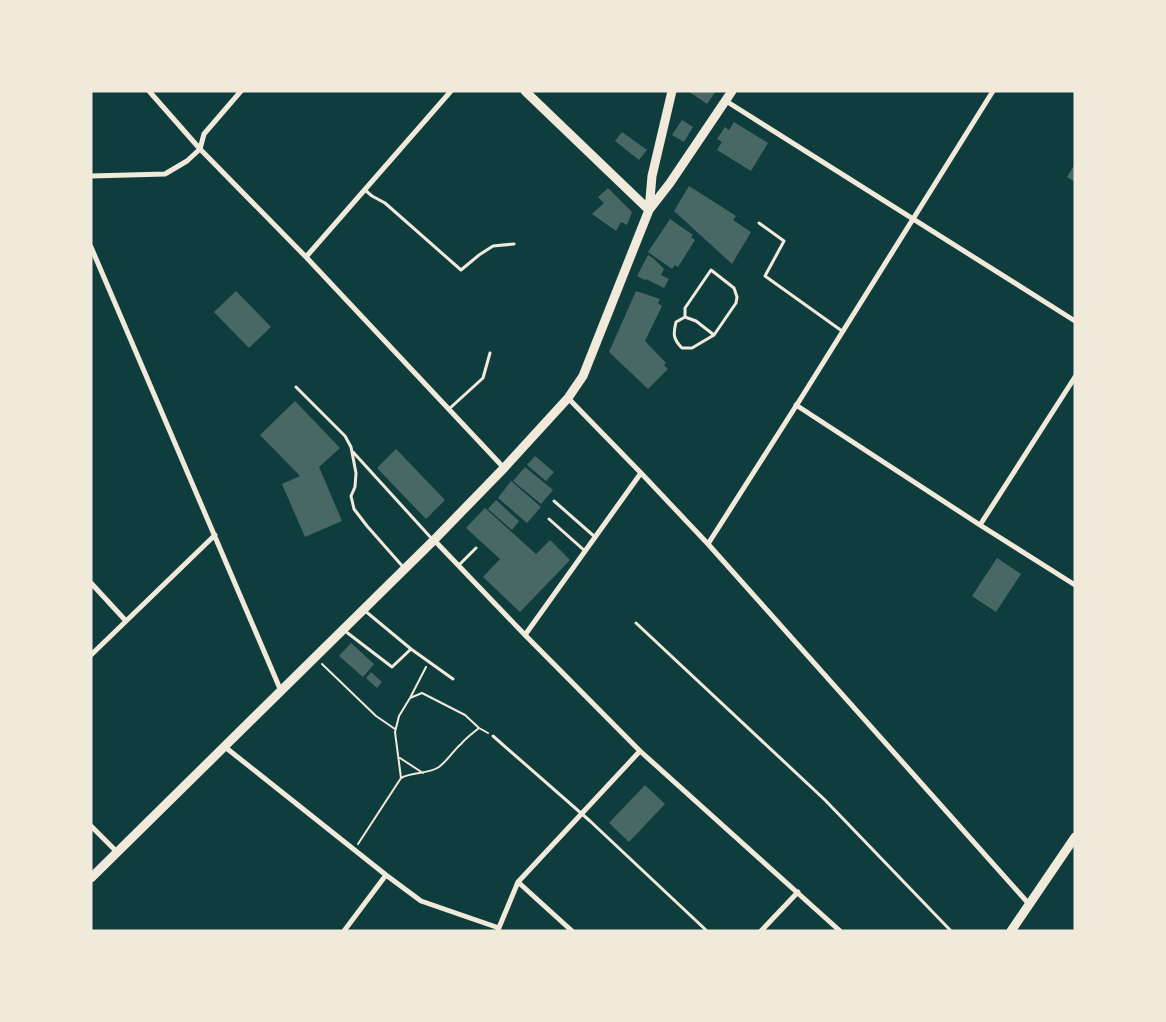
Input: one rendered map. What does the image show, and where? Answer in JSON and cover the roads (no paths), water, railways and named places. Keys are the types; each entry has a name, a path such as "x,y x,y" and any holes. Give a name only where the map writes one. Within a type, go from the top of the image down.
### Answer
{"street":[{"path":"149,91 200,149 306,257 504,468"},
{"path":"91,176 165,174 187,161 200,149 204,134 241,91"},
{"path":"306,257 452,91"},
{"path":"525,91 649,210"},
{"path":"649,210 652,176 672,91"},
{"path":"91,878 434,540 568,398 583,376 649,210 670,183 732,91"},
{"path":"708,544 993,91"},
{"path":"726,101 1075,321"},
{"path":"91,247 281,691"},
{"path":"980,525 1075,377"},
{"path":"568,398 708,544 1029,904"},
{"path":"796,406 1075,584"},
{"path":"525,635 641,473"},
{"path":"91,655 215,535"},
{"path":"434,540 525,635 640,750 840,931"},
{"path":"91,583 126,621"},
{"path":"225,747 421,901 498,929 518,882 640,750"},
{"path":"91,826 117,852"},
{"path":"1011,931 1073,843"},
{"path":"344,931 386,875"},
{"path":"518,882 572,931"},
{"path":"761,931 798,892"}],"lane":[{"path":"365,190 385,203 461,270 493,246 514,244"},
{"path":"759,223 784,241 765,276 843,332"},
{"path":"711,270 734,288 737,297 736,303 714,335 692,348 682,348 676,341 674,331 676,322 684,317 685,308 711,270"},
{"path":"684,317 696,321 714,335"},
{"path":"449,410 483,378 490,353"},
{"path":"296,387 345,436 352,451 356,473 355,486 351,496 354,509 405,569"},
{"path":"352,451 434,540"},
{"path":"554,502 595,537"},
{"path":"549,519 585,551"},
{"path":"458,566 476,548"},
{"path":"364,609 411,649 453,679"},
{"path":"636,623 825,800 951,931"},
{"path":"343,630 392,667 411,649"},
{"path":"493,736 590,821 707,931"}]}
